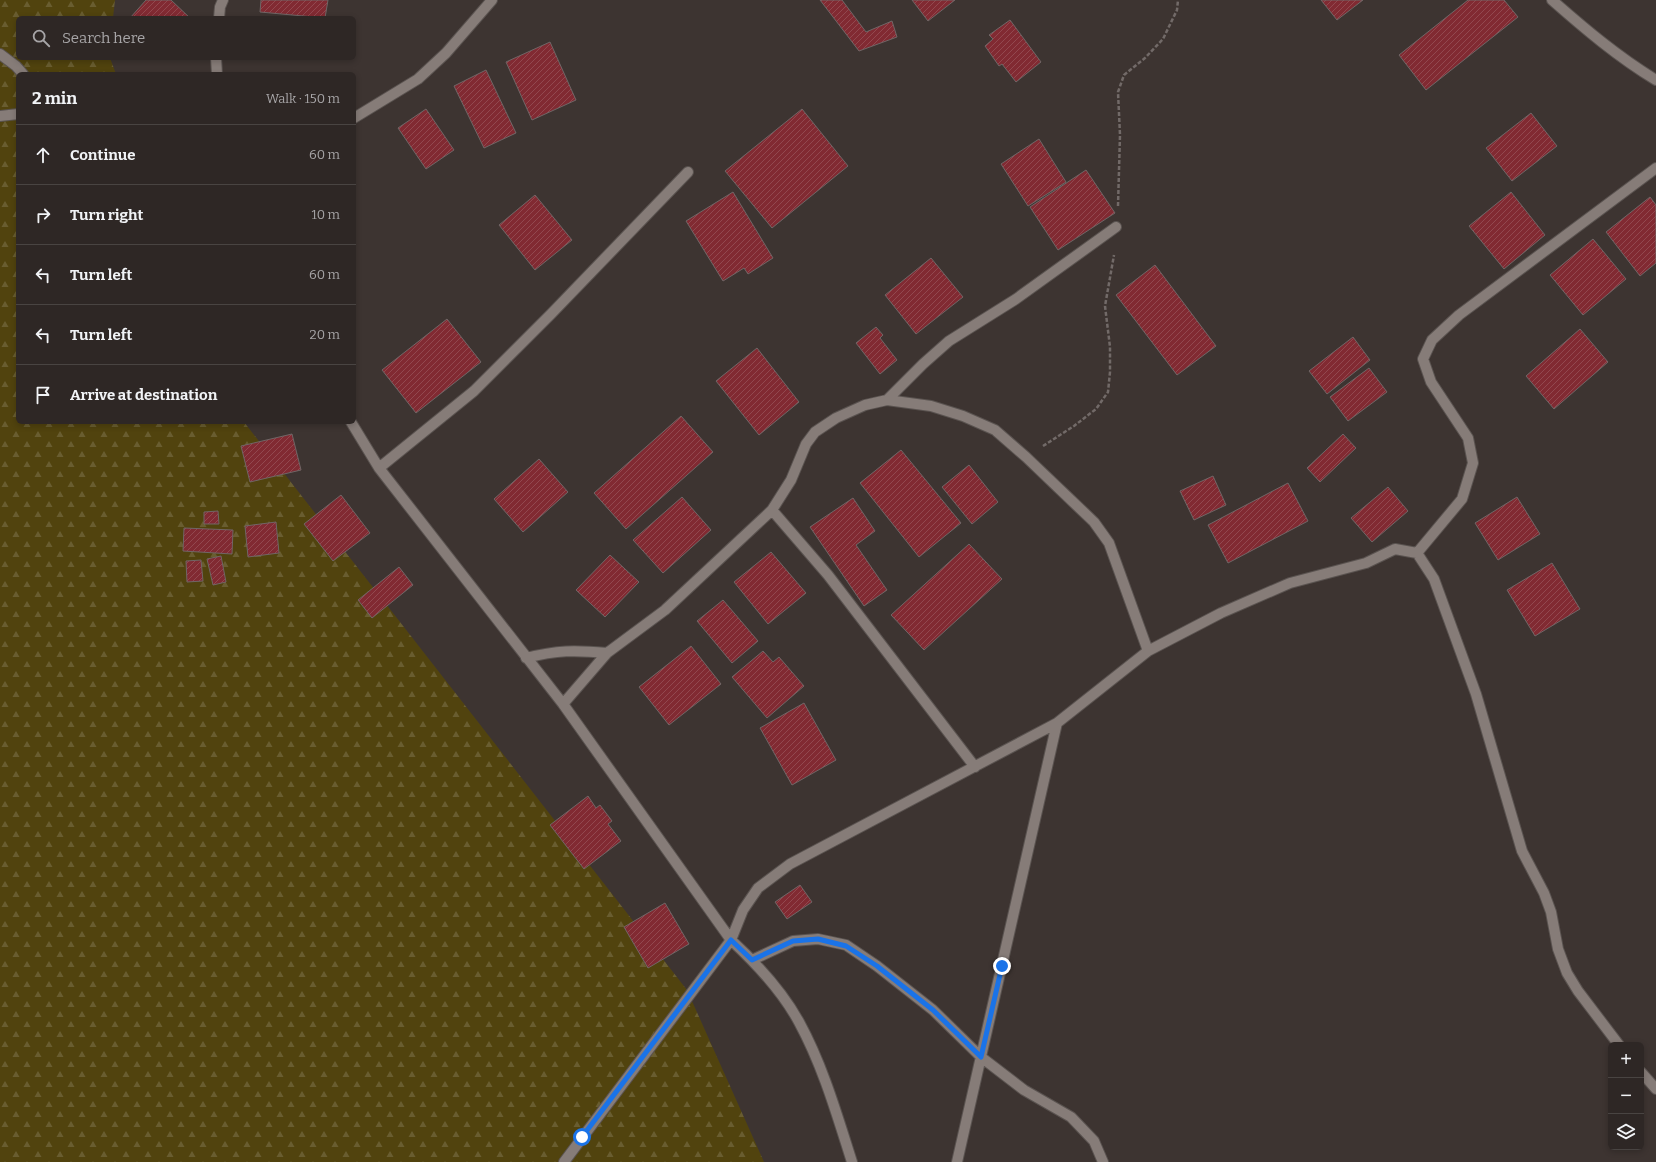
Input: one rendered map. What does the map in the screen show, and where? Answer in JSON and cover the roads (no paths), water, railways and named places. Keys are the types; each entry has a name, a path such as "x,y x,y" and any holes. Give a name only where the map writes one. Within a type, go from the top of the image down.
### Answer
{"street":[{"path":"219,16 220,7 223,0"},
{"path":"356,117 418,79 446,53 492,0"},
{"path":"1552,0 1592,35 1631,65 1656,80"},
{"path":"0,54 22,72"},
{"path":"216,60 217,72"},
{"path":"0,116 16,114"},
{"path":"1417,553 1462,499 1473,463 1468,438 1430,382 1423,359 1432,340 1459,315 1656,168"},
{"path":"379,468 474,391 551,314 688,172"},
{"path":"887,400 923,364 949,341 1016,299 1116,227"},
{"path":"563,704 607,653 665,610 772,510 791,480 806,444 816,432 836,418 865,405 887,400 931,406 963,416 995,430 1026,457 1094,522 1109,543 1148,651"},
{"path":"352,424 379,468 563,704 731,940 752,960 777,989 799,1022 829,1090 852,1162"},
{"path":"772,510 828,575 975,767"},
{"path":"564,1162 731,940 743,910 758,888 790,864 1057,723 1148,651 1221,612 1290,583 1366,563 1395,549 1417,553 1434,579 1476,694 1522,851 1544,893 1551,912 1558,949 1567,973 1578,992 1618,1042"},
{"path":"526,658 549,652 570,650 607,653"},
{"path":"957,1162 1057,723"},
{"path":"752,960 793,941 818,939 846,946 877,966 933,1010 981,1057 1024,1090 1071,1117 1094,1141 1103,1162"},
{"path":"1644,1075 1656,1089"}]}
